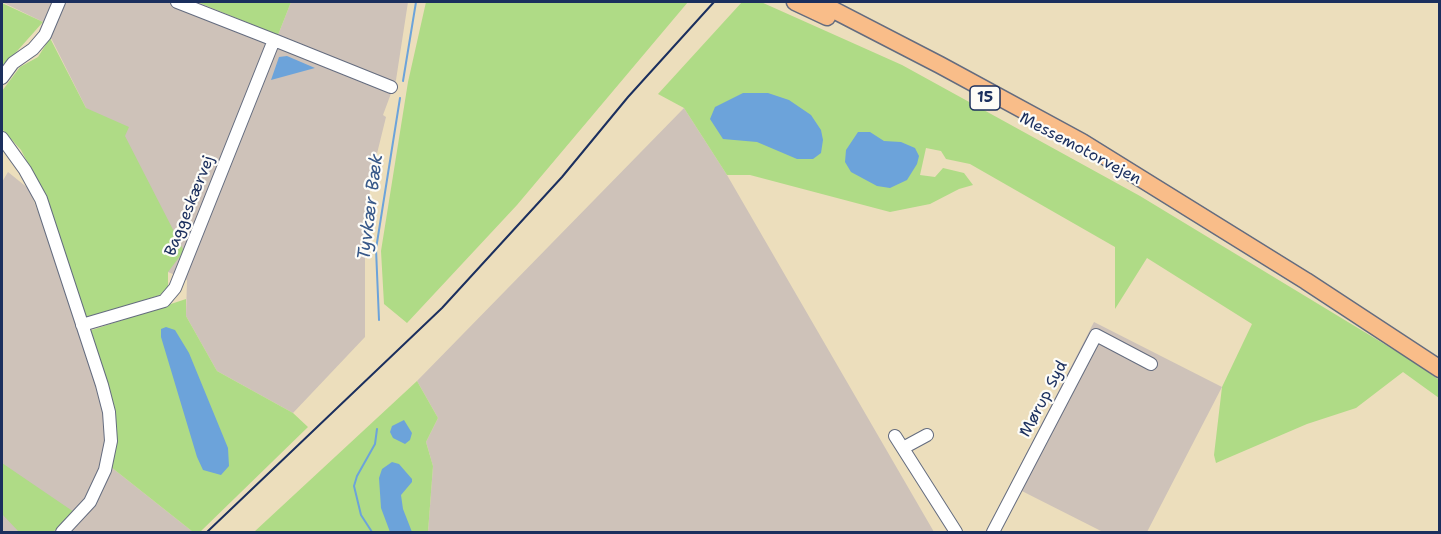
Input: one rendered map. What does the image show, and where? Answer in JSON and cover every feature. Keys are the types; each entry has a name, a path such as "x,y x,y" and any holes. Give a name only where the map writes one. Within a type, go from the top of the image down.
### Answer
{"highway":[{"name":"Messemotorvejen","path":"795,2 939,73 1173,199"},
{"name":"Messemotorvejen","path":"818,2 1082,142 1375,324 1440,369"}],"street":[{"path":"2,78 13,63 33,49 45,35 59,2"},
{"path":"177,2 391,87"},
{"name":"Baggeskærvej","path":"82,325 164,301 175,288 274,40"},
{"path":"2,138 25,170 41,199 102,385 111,441 105,470 90,502 62,532"},
{"name":"Mørup Syd","path":"993,532 1096,335 1151,364"},
{"path":"903,448 927,435"},
{"path":"895,436 956,532"}],"shaded area":[{"path":"2,2 194,2 278,35 291,2 408,2 396,80 383,115 386,117 371,178 365,253 365,337 293,413 217,371 186,316 187,280 168,272 43,22"},
{"path":"684,108 727,175 934,532 428,532 433,466 426,442 438,418 417,381"},
{"path":"8,172 29,189 115,408 116,438 111,467 193,532 2,532 2,182"},
{"path":"1094,322 1222,387 1147,532 1103,532 1010,485"}],"green space":[{"path":"197,2 291,2 278,35"},
{"path":"426,2 688,2 517,205 407,323 384,304 381,251 408,82"},
{"path":"742,2 761,2 902,65 1140,196 1414,362 1439,380 1439,398 1403,372 1356,408 1307,424 1216,463 1214,455 1222,387 1252,324 1147,258 1115,309 1115,247 970,164 946,159 941,151 926,148 920,175 935,177 943,168 964,173 973,185 959,189 930,204 890,212 750,175 727,175 684,108 658,94"},
{"path":"2,3 43,22 2,68"},
{"path":"50,38 86,108 129,127 125,136 184,251 168,272 168,287 160,295 85,319 46,198 21,150 2,129 2,91 20,67 38,57"},
{"path":"186,299 186,316 217,371 293,413 308,427 200,532 193,532 111,467 116,438 115,408 89,331"},
{"path":"417,381 438,418 426,442 433,466 428,532 254,532"},
{"path":"2,463 74,512 53,532 19,532 2,514"}],"water":[{"path":"287,56 315,68 271,80 279,57"},
{"path":"743,93 768,93 789,100 811,115 821,130 823,140 821,153 813,159 797,159 757,142 723,139 710,119 715,107"},
{"path":"858,132 870,132 884,141 901,142 915,148 919,156 917,164 907,180 890,188 877,186 851,172 845,162 846,150"},
{"path":"166,327 175,330 189,353 228,448 229,466 221,475 203,470 197,457 161,337 161,329"},
{"path":"404,420 412,433 410,440 405,444 393,438 390,432 392,426"},
{"path":"392,462 399,464 412,479 401,495 403,509 412,532 390,532 381,508 379,478 382,469"}],"waterway":[{"name":"Tyvkær Bæk","path":"403,81 416,2"},
{"name":"Tyvkær Bæk","path":"379,320 376,249 400,98"},
{"name":"Tyvkær Bæk","path":"372,532 361,515 354,486 375,444 377,429"}],"railway":[{"path":"207,532 442,308 562,177 628,97 714,2"}]}
